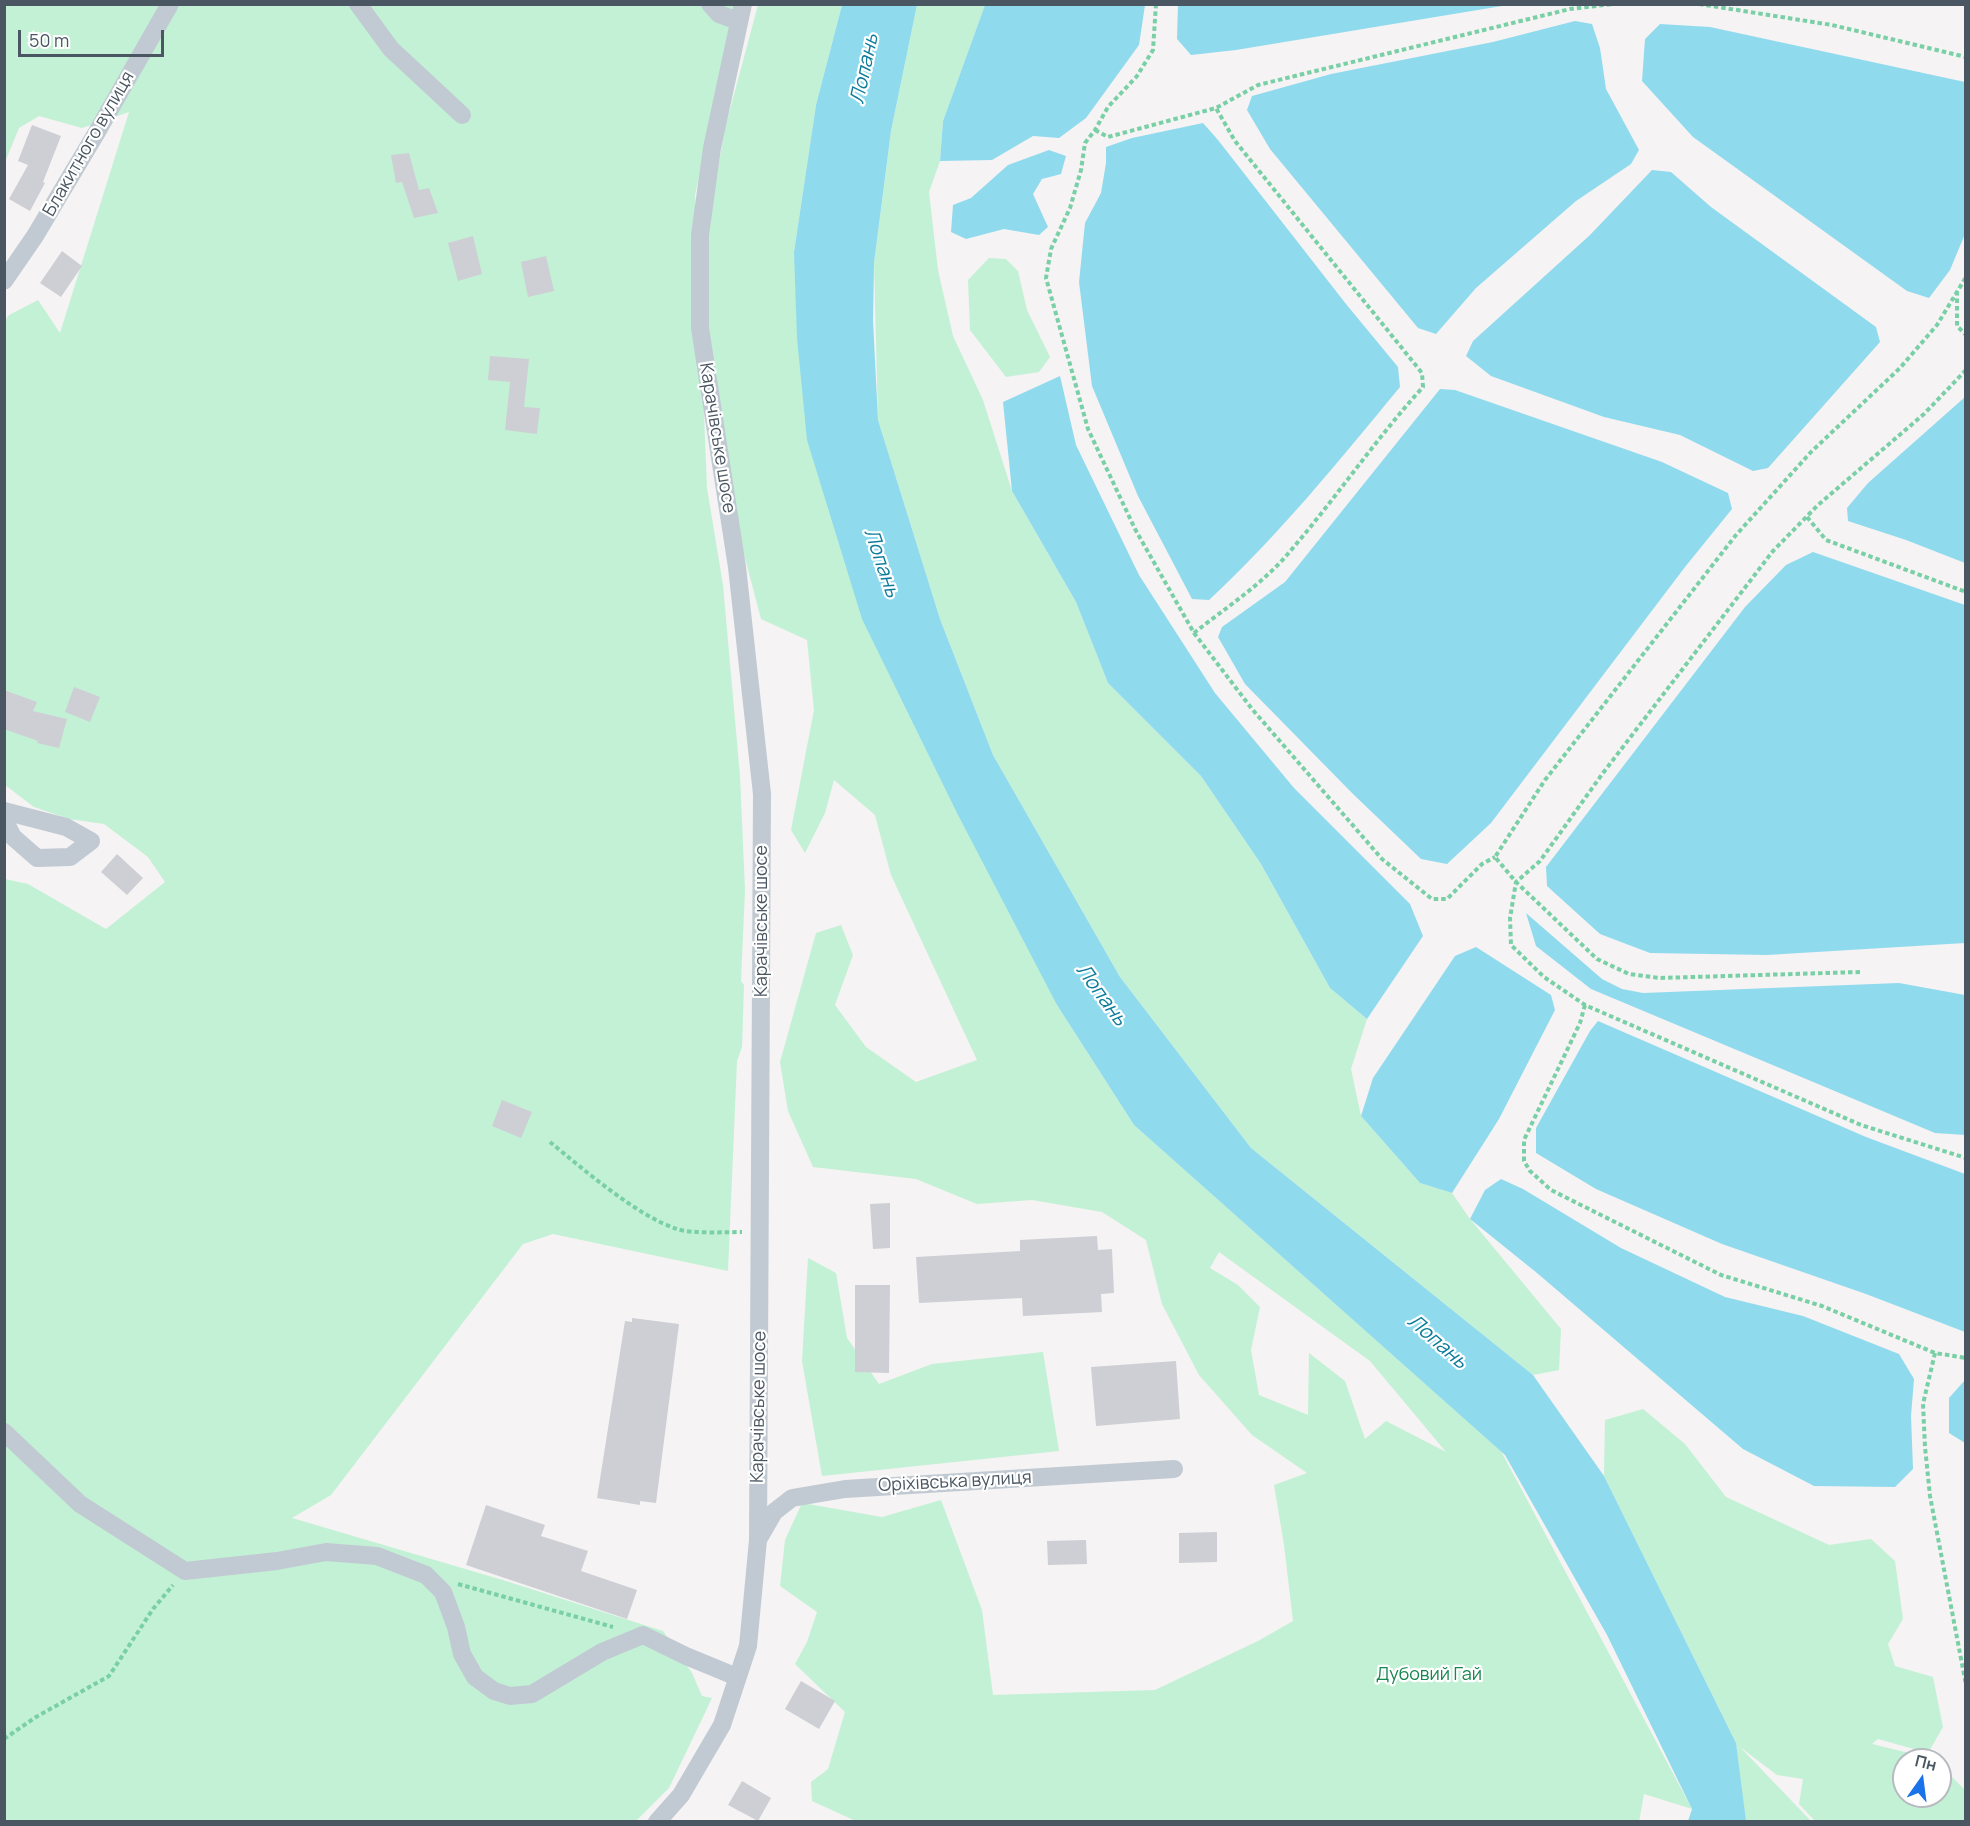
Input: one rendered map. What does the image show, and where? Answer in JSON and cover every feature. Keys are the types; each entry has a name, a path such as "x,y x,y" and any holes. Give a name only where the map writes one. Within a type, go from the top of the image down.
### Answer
{"street":[{"name":"Блакитного вулиця","path":"4,281 35,236 170,4"},
{"path":"358,4 392,49 462,115"},
{"path":"710,4 719,14 741,13"},
{"name":"Карачівське шосе","path":"657,1821 681,1795 722,1725 748,1646 758,1540 762,794 737,567 700,328 700,235 712,148 741,13"},
{"path":"4,812 66,827 91,841 70,857 37,858 13,837 4,820"},
{"path":"4,1432 80,1504 185,1570 278,1561 326,1552 377,1556 426,1575 443,1592 456,1627 462,1654 475,1677 494,1691 510,1696 532,1694 602,1652 643,1635 737,1677"},
{"name":"Оріхівська вулиця","path":"758,1540 774,1512 792,1498 845,1489 1174,1469"}],"path":[{"path":"1156,4 1154,50 1137,76 1108,107 1085,143 1081,170 1070,208 1051,249 1046,278 1088,429 1135,529 1194,633 1252,709 1382,859 1432,899 1447,899 1482,864 1495,857 1545,780 1736,535 1811,452 1900,368 1937,325 1965,277"},
{"path":"1095,130 1108,137 1216,108 1258,85 1570,9 1613,4"},
{"path":"1699,4 1832,25 1965,57"},
{"path":"1194,633 1246,592 1285,557 1394,419 1423,387 1422,373 1235,141 1216,108"},
{"path":"1957,291 1957,326 1965,335"},
{"path":"1965,370 1924,414 1818,505 1773,551 1602,773 1540,861 1516,882 1510,918 1511,945 1544,977 1585,1005 1861,1125 1965,1158"},
{"path":"1807,517 1827,540 1965,592"},
{"path":"1495,857 1516,882 1597,959 1629,974 1660,978 1860,972"},
{"path":"1585,1005 1580,1023 1524,1140 1524,1161 1530,1171 1551,1190 1721,1275 1822,1306 1935,1353 1965,1358"},
{"path":"550,1142 586,1172 648,1215 679,1230 761,1233"},
{"path":"1935,1353 1923,1404 1925,1447 1930,1496 1965,1685"},
{"path":"4,1739 36,1717 109,1676 153,1609 185,1570"},
{"path":"426,1575 643,1635"}],"green space":[{"name":"Дубовий Гай","path":"5,5 737,5 695,195 700,304 712,204 725,128 758,5 842,5 816,105 794,252 1057,1005 1134,1125 1501,1451 1692,1809 1644,1794 1639,1822 858,1822 812,1801 811,1782 828,1769 845,1712 795,1664 807,1642 817,1612 780,1586 785,1540 802,1503 882,1517 941,1500 982,1610 993,1695 1155,1690 1258,1641 1293,1621 1274,1485 1307,1473 1252,1435 1199,1375 1162,1304 1146,1240 1102,1212 1032,1200 977,1204 916,1179 813,1167 788,1111 780,1062 816,933 841,925 853,955 835,1005 866,1047 916,1082 977,1060 891,875 875,815 834,780 825,813 805,853 791,830 814,710 807,640 761,619 721,466 700,315 707,488 723,585 740,776 745,890 741,981 744,985 742,1047 737,1061 728,1271 553,1234 523,1244 331,1495 292,1518 506,1581 663,1631 692,1673 702,1696 712,1698 669,1788 636,1821 5,1821 5,879 28,884 106,929 165,882 148,857 104,824 69,819 34,807 5,785 5,321 9,315 38,300 60,333 129,112 82,128 39,116 19,128 5,162","holes":["1219,1252 1370,1361 1446,1452 1386,1421 1365,1439 1345,1381 1309,1353 1308,1415 1259,1395 1251,1350 1260,1307 1238,1285 1210,1268"]},
{"path":"917,5 985,5 943,121 940,161 929,192 938,270 953,336 983,400 1012,491 1076,602 1108,683 1201,776 1261,864 1330,988 1367,1019 1351,1069 1361,1116 1420,1183 1452,1193 1470,1219 1561,1329 1559,1370 1533,1375 1251,1148 1120,977 993,755 940,619 878,420 874,263 891,131"},
{"path":"989,258 1006,259 1018,271 1027,310 1050,357 1039,372 1006,377 970,330 968,280"},
{"path":"808,1258 836,1273 847,1338 879,1384 932,1364 1043,1352 1059,1451 822,1476 802,1361"},
{"path":"1643,1409 1685,1444 1726,1497 1829,1545 1871,1539 1895,1561 1903,1619 1888,1644 1895,1666 1933,1677 1943,1727 1931,1748 1910,1748 1878,1739 1872,1744 1892,1749 1892,1808 1952,1808 1952,1777 1965,1790 1965,1821 1815,1821 1799,1804 1803,1779 1777,1775 1740,1747 1811,1821 1738,1821 1736,1743 1604,1476 1605,1420"}],"water":[{"path":"1178,4 1508,5 1236,50 1191,55 1177,39"},
{"name":"Лопань","path":"842,5 917,5 891,131 874,263 873,321 878,420 940,619 993,755 1120,977 1251,1148 1533,1375 1604,1476 1736,1743 1746,1821 1688,1821 1692,1809 1607,1635 1505,1455 1134,1125 1057,1005 957,813 862,619 807,440 797,338 794,252 816,105"},
{"path":"985,5 1145,5 1139,45 1086,118 1059,138 1033,136 992,160 940,161 943,121"},
{"path":"1575,21 1592,24 1600,48 1606,89 1639,150 1631,164 1576,201 1476,288 1436,334 1418,328 1270,149 1247,110 1252,96 1331,74 1493,42"},
{"path":"1660,24 1710,27 1965,82 1965,234 1950,270 1929,298 1907,291 1693,137 1642,81 1645,39"},
{"path":"1203,123 1398,367 1400,387 1284,524 1209,600 1192,599 1138,496 1092,386 1079,282 1085,223 1101,193 1106,147 1132,138"},
{"path":"1049,150 1066,156 1061,174 1042,179 1033,194 1048,227 1039,235 1004,229 966,239 951,232 953,205 971,198 1008,165"},
{"path":"1652,170 1671,172 1711,207 1876,327 1880,342 1768,468 1753,471 1680,435 1604,417 1491,376 1466,356 1473,341 1590,235"},
{"path":"1060,376 1076,445 1139,575 1215,693 1294,788 1410,904 1423,936 1367,1019 1330,988 1261,864 1201,776 1108,683 1076,602 1012,491 1003,402"},
{"path":"1440,389 1455,390 1662,462 1728,493 1732,509 1685,567 1491,823 1447,864 1421,859 1353,794 1245,684 1218,637 1222,627 1285,582"},
{"path":"1965,397 1965,563 1848,521 1847,508 1868,483"},
{"path":"1813,552 1965,605 1965,943 1767,955 1650,953 1600,934 1547,886 1546,867 1745,607 1786,565"},
{"path":"1526,913 1602,979 1622,989 1643,993 1899,983 1965,995 1965,1135 1935,1133 1591,989 1536,946"},
{"path":"1476,947 1551,995 1555,1010 1499,1119 1452,1193 1420,1183 1361,1116 1373,1078 1455,956"},
{"path":"1598,1021 1866,1137 1965,1174 1965,1332 1866,1294 1722,1244 1596,1189 1536,1153 1536,1128 1590,1031"},
{"path":"1501,1179 1523,1189 1621,1248 1725,1297 1803,1316 1899,1354 1914,1379 1911,1416 1913,1469 1895,1487 1814,1486 1743,1449 1537,1273 1470,1219 1485,1190"},
{"path":"1965,1380 1965,1443 1949,1433 1949,1398"}],"building":[{"path":"32,125 61,136 43,182 45,183 30,211 9,199 28,165 18,161"},
{"path":"409,153 419,190 429,188 438,213 414,218 402,182 396,183 391,155"},
{"path":"473,236 482,274 458,281 448,243"},
{"path":"62,251 82,266 61,297 40,283"},
{"path":"546,256 554,291 528,297 521,262"},
{"path":"490,356 529,359 524,407 540,408 537,434 505,430 510,382 488,380"},
{"path":"74,687 100,697 90,722 65,712"},
{"path":"4,690 37,702 33,711 67,719 59,748 37,743 38,741 4,729"},
{"path":"117,854 143,878 127,895 101,872"},
{"path":"502,1100 532,1112 521,1138 492,1126"},
{"path":"890,1203 890,1248 873,1249 870,1204"},
{"path":"1097,1236 1098,1250 1112,1249 1114,1293 1101,1294 1102,1312 1023,1316 1022,1298 919,1303 916,1257 1020,1251 1020,1240"},
{"path":"855,1285 890,1285 889,1373 855,1372"},
{"path":"632,1318 679,1324 656,1503 640,1501 640,1505 597,1498 625,1321 632,1322"},
{"path":"1176,1361 1180,1419 1096,1426 1091,1367"},
{"path":"486,1505 545,1525 541,1536 588,1551 581,1571 637,1590 627,1619 466,1565"},
{"path":"1217,1532 1217,1562 1179,1563 1179,1533"},
{"path":"1086,1540 1087,1564 1048,1565 1047,1541"},
{"path":"801,1681 835,1701 819,1729 785,1709"},
{"path":"742,1781 771,1798 758,1821 728,1805"}]}
